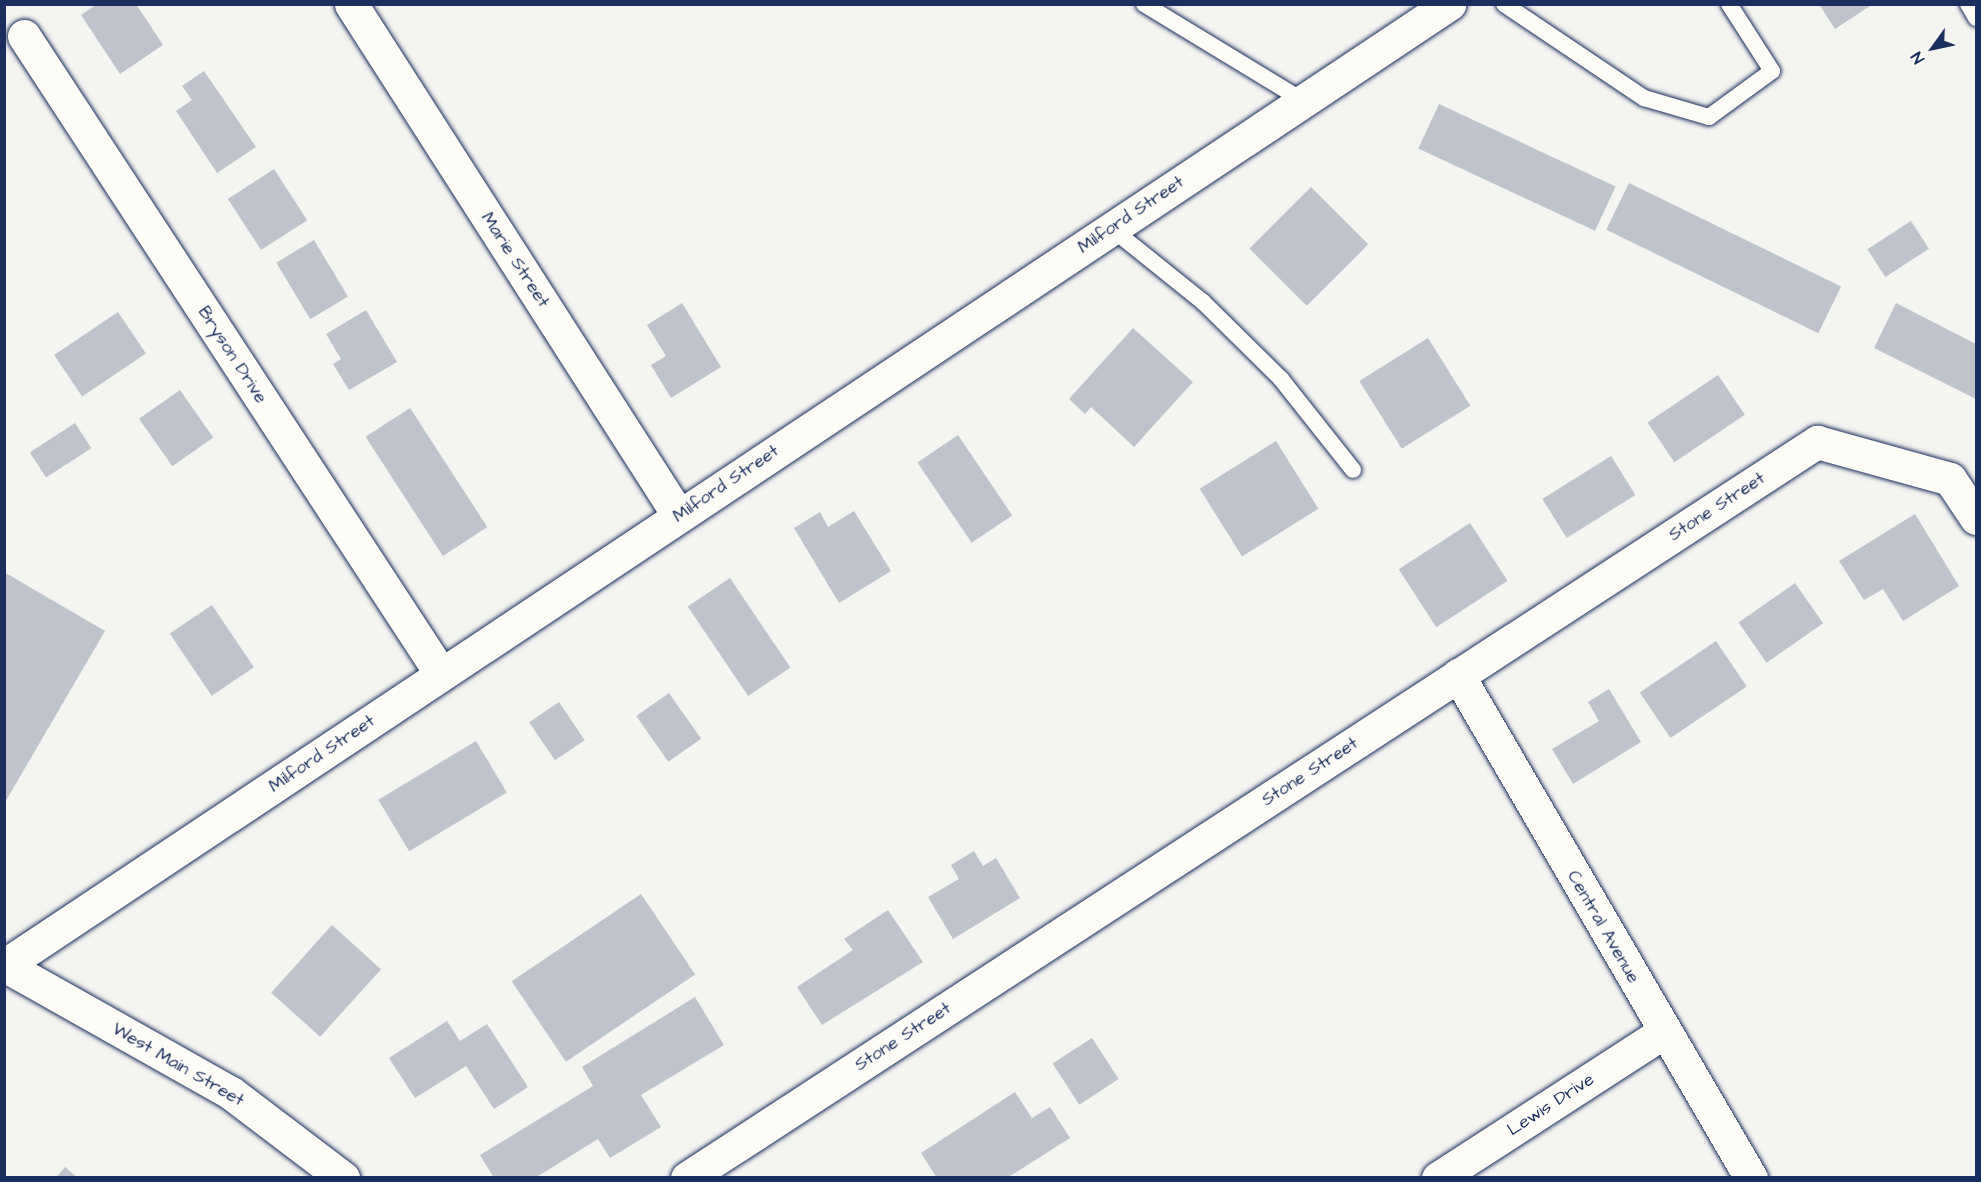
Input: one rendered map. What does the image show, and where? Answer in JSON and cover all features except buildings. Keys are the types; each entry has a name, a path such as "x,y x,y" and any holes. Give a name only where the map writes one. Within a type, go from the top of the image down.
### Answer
{"street":[{"name":"Marie Street","path":"351,4 679,516"},
{"name":"Milford Street","path":"5,965 1449,4"},
{"name":"Bryson Drive","path":"24,36 441,674"},
{"name":"Stone Street","path":"687,1178 1817,442 1950,479 1977,518"},
{"name":"Central Avenue","path":"1458,675 1751,1178"},
{"name":"West Main Street","path":"5,965 231,1092 343,1178"},
{"name":"Lewis Drive","path":"1438,1178 1664,1032"}],"lane":[{"path":"1504,4 1644,98 1709,117 1772,70 1729,4"},
{"path":"1968,4 1977,18"},
{"path":"1153,7 1302,100"},
{"path":"1111,228 1203,302 1281,379 1353,470"}]}
